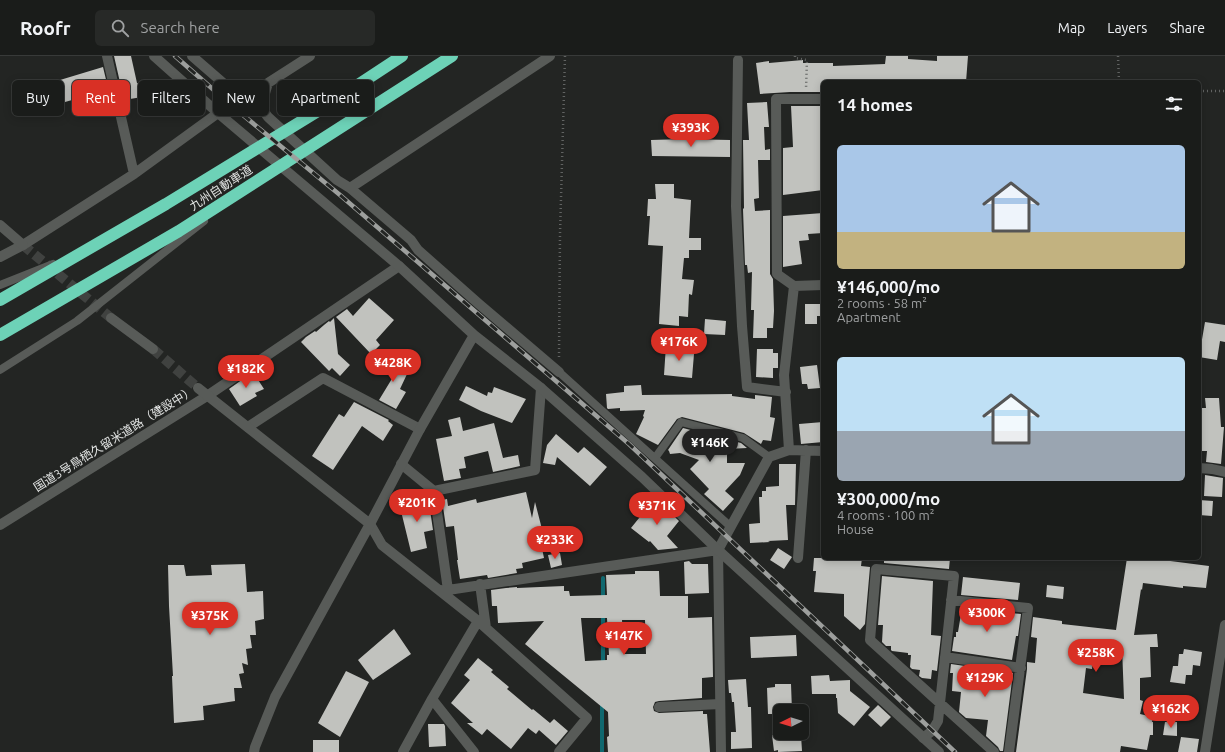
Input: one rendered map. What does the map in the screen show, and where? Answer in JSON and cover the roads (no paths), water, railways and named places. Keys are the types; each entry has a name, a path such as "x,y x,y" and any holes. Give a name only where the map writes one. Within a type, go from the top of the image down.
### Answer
{"highway":[{"name":"九州自動車道","path":"0,300 227,167 323,108 402,56"},
{"name":"九州自動車道","path":"0,335 179,231 452,56"}],"street":[{"path":"107,56 134,174"},
{"path":"154,56 213,109"},
{"path":"192,56 220,80"},
{"path":"269,82 310,56"},
{"path":"350,188 550,56"},
{"path":"738,60 736,206 742,326 747,387 786,392"},
{"path":"821,99 776,99 776,274 794,286 821,285"},
{"path":"0,257 23,245 134,174 214,116"},
{"path":"222,116 399,266 474,335 542,388 642,477 718,550 939,752"},
{"path":"267,116 337,180 350,188 411,240 418,250 559,372"},
{"path":"0,225 23,245"},
{"name":"国道3号鳥栖久留米道路（建設中）","path":"0,525 207,396 399,266"},
{"path":"789,450 784,375 794,286"},
{"path":"111,318 153,349"},
{"path":"254,752 275,697 370,524 420,429 474,335"},
{"path":"248,427 323,378 420,429"},
{"path":"198,388 370,524 382,546 444,590 587,718 559,752"},
{"path":"434,492 535,470 542,388"},
{"path":"721,752 718,550 769,457 789,450 821,451"},
{"path":"798,558 806,450"},
{"path":"401,464 434,492 444,590"},
{"path":"1201,468 1225,472"},
{"path":"444,590 718,550"},
{"path":"923,738 932,731 938,720 940,704 951,600 954,576 876,569 870,640 940,704 994,752"},
{"path":"402,752 432,698 482,624 480,584"},
{"path":"951,600 1028,608 1009,752"},
{"path":"1205,752 1224,641 1225,625"},
{"path":"945,657 1020,668"},
{"path":"432,698 474,752"},
{"path":"659,706 720,704"}],"lane":[{"path":"0,370 77,321 243,191"},
{"path":"0,285 83,252"},
{"path":"559,372 731,527"},
{"path":"654,458 681,422 743,438 769,457"}],"waterway":[{"path":"603,578 603,600"},
{"path":"603,613 603,664"},
{"path":"602,703 602,752"}],"tunnel":[{"path":"23,245 111,318"},
{"path":"153,349 198,388"}],"railway":[{"path":"175,56 232,106 340,195 629,444 955,752"}]}
